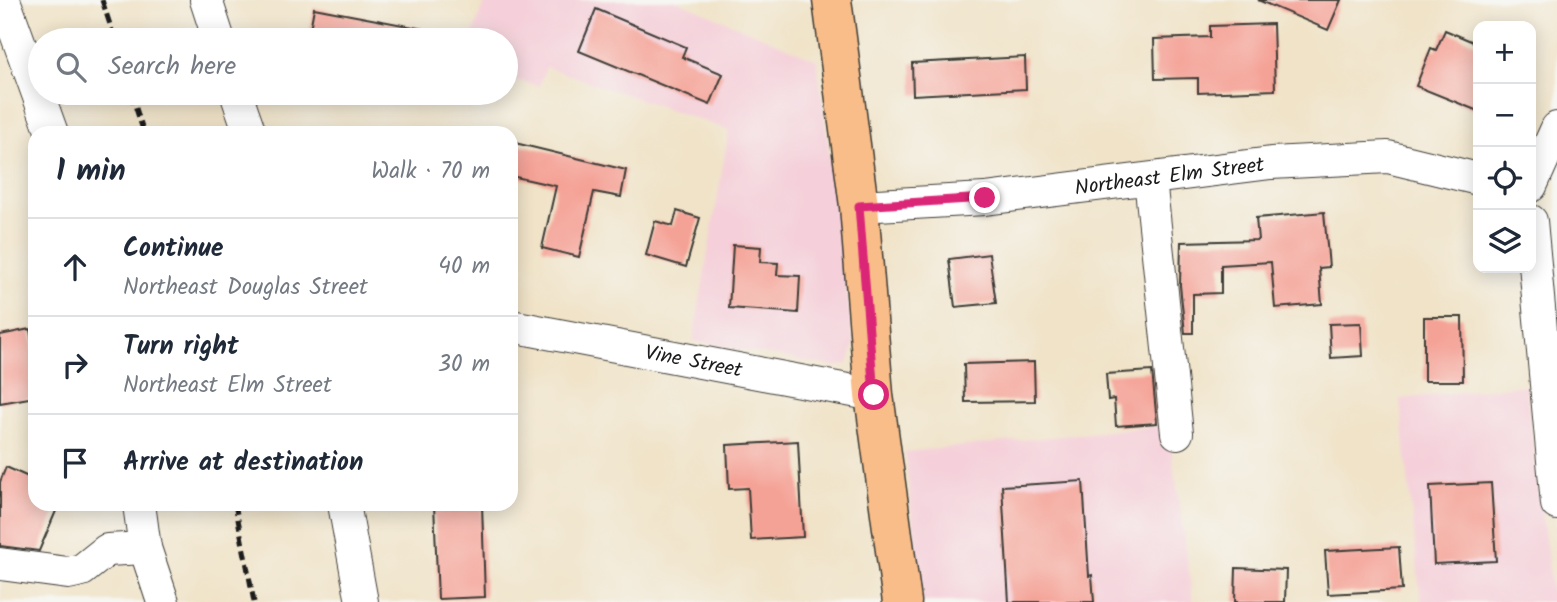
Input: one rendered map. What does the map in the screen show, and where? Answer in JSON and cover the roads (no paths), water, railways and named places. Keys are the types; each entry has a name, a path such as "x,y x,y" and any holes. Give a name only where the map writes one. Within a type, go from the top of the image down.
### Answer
{"main road":[{"path":"832,0 859,206 874,395 902,602"}],"street":[{"path":"4,0 28,66"},
{"path":"206,0 215,28"},
{"path":"42,105 49,126"},
{"path":"240,105 248,126"},
{"path":"1536,175 1557,128"},
{"name":"Northeast Elm Street","path":"859,206 985,198 1271,163 1388,157 1473,178"},
{"path":"1150,179 1177,433"},
{"path":"1536,273 1557,504"},
{"name":"Vine Street","path":"518,327 874,395"},
{"path":"140,511 145,548 146,602"},
{"path":"345,511 362,602"},
{"path":"0,564 68,573 82,570 107,550 145,548"},
{"path":"145,548 163,602"}],"railway":[{"path":"102,0 111,28"},
{"path":"135,105 142,126"},
{"path":"236,511 254,602"}]}
